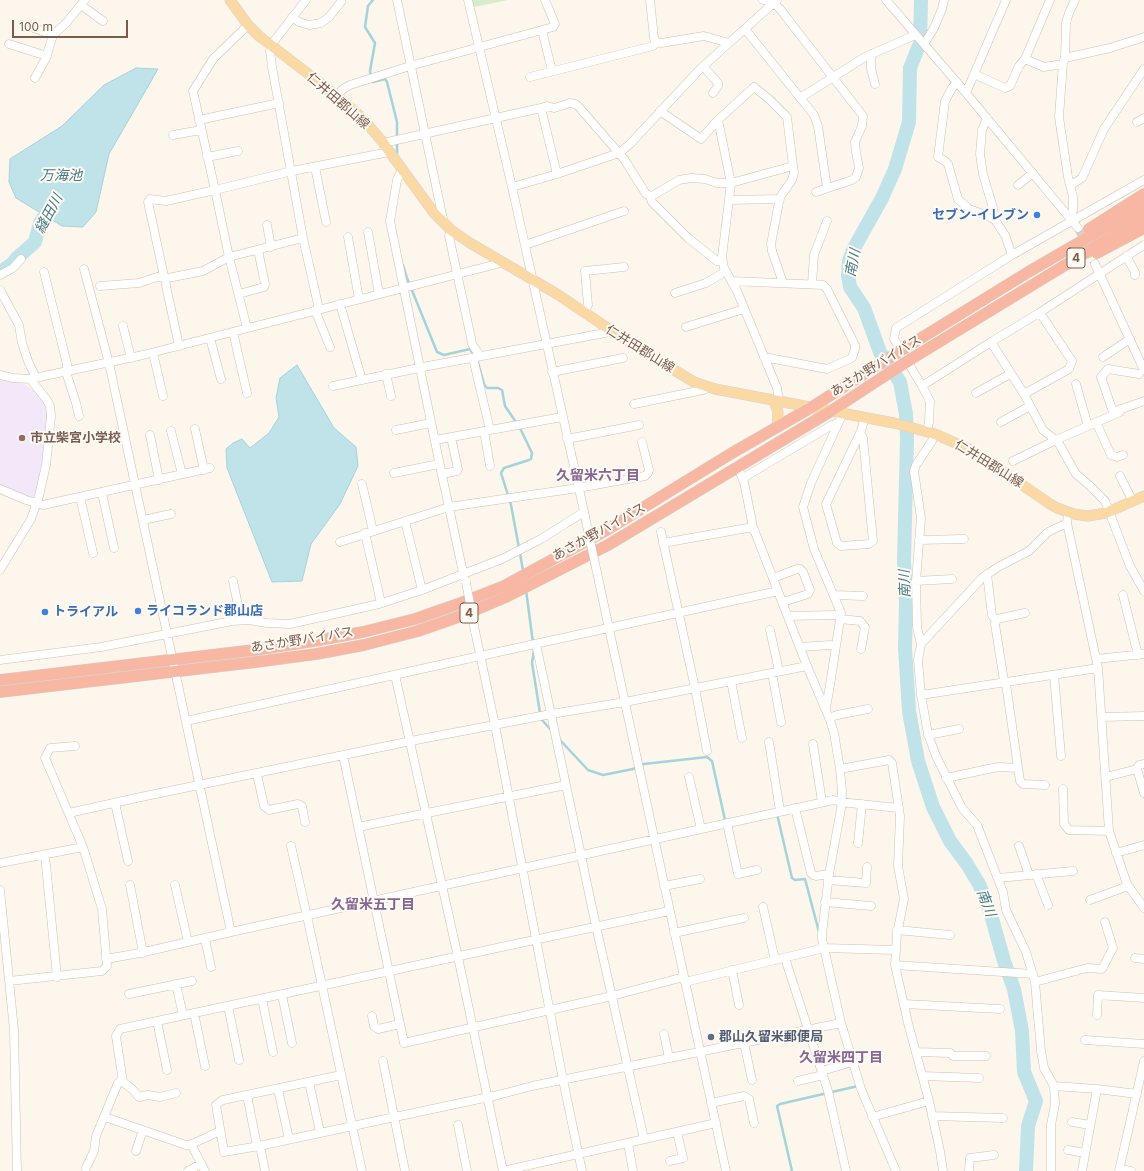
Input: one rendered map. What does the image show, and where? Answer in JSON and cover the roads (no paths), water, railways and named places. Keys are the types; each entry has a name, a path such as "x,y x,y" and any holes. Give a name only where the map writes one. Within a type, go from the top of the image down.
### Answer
{"highway":[{"name":"4","path":"1030,271 1086,231 1144,194"},
{"name":"あさか野バイパス","path":"0,680 314,642 415,619 504,586 605,531 812,407 1030,271 1144,205"},
{"name":"あさか野バイパス","path":"0,692 308,655 364,645 418,631 461,616 506,597 608,545 737,466 831,411 911,359 1144,217"},
{"name":"4","path":"1008,300 1144,228"}],"main road":[{"name":"仁井田郡山線","path":"230,0 248,24 270,45 362,118 434,213 448,228 532,279 694,382 708,388 894,423 927,431 971,450 1050,504 1068,512 1088,516 1098,515 1144,496"},
{"path":"776,400 778,412 777,427"}],"street":[{"path":"306,0 270,45 271,61 317,310 330,347"},
{"path":"397,0 425,134 448,228 471,341 476,357 487,431 490,466"},
{"path":"468,0 525,245 726,1171"},
{"path":"336,96 347,86 410,66 553,27 555,25 545,0"},
{"path":"650,0 654,38 656,42"},
{"path":"763,0 776,2"},
{"path":"886,0 1074,222"},
{"path":"966,93 1006,0"},
{"path":"974,74 1005,88 1010,86 1019,66 1025,59 1050,0"},
{"path":"1074,222 1074,205 1059,117 1066,23 1069,12 1075,0"},
{"path":"923,43 934,28 946,1"},
{"path":"292,17 299,22 309,25 321,23 329,17 341,2"},
{"path":"512,187 558,174 619,153 630,144 703,66 776,2"},
{"path":"776,2 862,116 863,122 855,142 859,168 856,177 852,180 816,192"},
{"path":"35,78 47,56 53,35 66,23 82,3 103,21"},
{"path":"247,328 229,257 193,91 213,59 248,24"},
{"path":"26,25 53,35"},
{"path":"745,29 814,115 817,121 827,188"},
{"path":"542,30 552,71"},
{"path":"800,98 871,54 916,35"},
{"path":"656,42 661,43 704,36 729,43"},
{"path":"1025,59 1044,67 1144,37"},
{"path":"530,77 653,46 656,42"},
{"path":"9,44 47,56"},
{"path":"871,54 871,69 875,84"},
{"path":"703,66 718,83 718,86 713,93"},
{"path":"1070,186 1082,178 1104,129 1144,69"},
{"path":"957,82 946,99 938,157 948,164 960,202 969,209 992,218 997,222 1005,235 1012,255"},
{"path":"660,111 701,139 718,120 754,87 784,113 788,119 794,173 792,180 781,194 771,244 783,283"},
{"path":"199,120 279,103"},
{"path":"179,346 148,204 149,200 166,201 215,190 386,148 425,134 547,106 554,108 570,103 577,105 624,159 646,194 650,196 652,202 688,238 717,260 722,262"},
{"path":"541,108 558,174"},
{"path":"987,118 982,130 980,154 983,174 992,208 992,218"},
{"path":"1137,122 1144,118"},
{"path":"718,120 731,183 722,250 722,262 732,281 777,388 776,400"},
{"path":"173,135 201,130"},
{"path":"207,157 238,150"},
{"path":"315,166 326,222"},
{"path":"650,196 655,195 679,180 691,178 705,179 717,183 731,183 793,166"},
{"path":"402,169 397,180 390,218 439,464 466,582 495,725 563,1080 582,1171"},
{"path":"1018,185 1033,173"},
{"path":"1051,1171 1051,1125 1055,1104 1054,1086 1044,1068 1033,974 1026,952 1006,910 1003,892 977,825 962,808 946,778 928,735 921,695 918,660 921,644 917,627 916,581 921,518 914,471 916,465 932,442 927,431 930,401 894,339 896,328 1012,255 1074,222 1144,180"},
{"path":"729,200 780,199"},
{"path":"525,245 624,211"},
{"path":"812,284 814,255 827,221"},
{"path":"267,224 271,246"},
{"path":"368,232 379,294"},
{"path":"348,237 360,299"},
{"path":"100,286 140,283 157,277 168,278 205,270 229,257 303,238"},
{"path":"922,386 1040,313 1126,256 1143,247"},
{"path":"239,294 264,287 265,284 258,250"},
{"path":"1126,256 1135,272 1135,275"},
{"path":"0,275 13,268 21,259"},
{"path":"0,375 13,378 33,378 131,358 497,264 500,260"},
{"path":"1094,264 1130,339 1141,372 1108,369 1101,377 1113,412 1144,401"},
{"path":"584,313 588,305 585,271 624,267"},
{"path":"84,269 109,362 231,932"},
{"path":"675,293 706,283 726,271"},
{"path":"44,272 79,416"},
{"path":"732,281 823,285 827,289 855,345 853,357 827,369 764,357"},
{"path":"0,290 19,325 33,378 47,400 51,411 46,465 37,504 28,526 0,570"},
{"path":"340,304 362,380"},
{"path":"686,327 744,309"},
{"path":"1024,394 1069,369 1072,361 1040,313"},
{"path":"123,326 131,358"},
{"path":"333,386 420,367 606,333 610,330"},
{"path":"233,332 247,393"},
{"path":"210,338 221,379"},
{"path":"1103,357 1130,339"},
{"path":"991,342 1024,394 1043,430 1056,440 1074,471 1103,498 1130,566 1144,591"},
{"path":"153,352 163,396"},
{"path":"552,372 623,358"},
{"path":"386,374 390,396"},
{"path":"976,393 1010,374"},
{"path":"1076,384 1088,426"},
{"path":"634,404 708,388"},
{"path":"1001,422 1030,406"},
{"path":"1012,461 1120,412 1120,409"},
{"path":"826,708 838,617 841,613 835,595 814,549 802,507 811,483 843,413"},
{"path":"435,440 562,417"},
{"path":"860,433 863,438 873,541 869,544 841,546 837,543 826,504 860,433 864,425 865,418"},
{"path":"1096,422 1111,455 1117,457 1123,455"},
{"path":"396,430 431,423"},
{"path":"743,478 832,425 838,423"},
{"path":"567,440 639,425"},
{"path":"0,489 37,504 46,504 135,486 207,469 195,429"},
{"path":"171,431 182,474"},
{"path":"150,435 159,480"},
{"path":"442,474 456,471 458,469 451,437"},
{"path":"340,542 449,507 578,488 647,475 649,470 642,442"},
{"path":"394,473 439,464"},
{"path":"737,466 743,478 753,527 800,647 826,708 835,738 840,769 842,801 828,877 822,934 841,1023 861,1089 896,1171"},
{"path":"1120,476 1132,502"},
{"path":"362,484 381,604"},
{"path":"102,493 114,548"},
{"path":"80,497 93,553"},
{"path":"1068,512 1067,523 1097,663 1110,831 1128,886 1144,908"},
{"path":"143,520 171,514"},
{"path":"0,660 101,648 232,621 241,620 290,624 381,604 502,559 521,550 584,514"},
{"path":"405,521 422,590"},
{"path":"921,644 948,613 987,574 1002,564 1029,551 1048,532 1067,523"},
{"path":"663,543 753,527"},
{"path":"661,532 695,688 707,751"},
{"path":"919,540 964,539"},
{"path":"773,578 800,569 803,572 810,590 808,594 782,602"},
{"path":"987,574 992,615 995,620 1004,681 1006,684 1020,781 1023,784 1045,785"},
{"path":"916,581 952,579"},
{"path":"233,581 241,620"},
{"path":"186,721 778,591"},
{"path":"835,595 863,596"},
{"path":"921,695 1004,681 1054,675 1097,663 1141,654 1123,595"},
{"path":"995,620 1025,613"},
{"path":"788,616 838,617 860,621 864,627 861,649"},
{"path":"770,630 781,722"},
{"path":"536,644 596,926 644,1139"},
{"path":"800,647 830,646"},
{"path":"69,813 411,741 551,714 624,702 808,666"},
{"path":"395,675 411,741 441,886 458,956 503,1171 716,1123"},
{"path":"1054,675 1061,756"},
{"path":"731,681 742,738"},
{"path":"829,718 868,709"},
{"path":"1102,717 1144,716"},
{"path":"928,735 959,729"},
{"path":"769,742 780,812"},
{"path":"813,744 822,802"},
{"path":"9,980 103,971 107,966 102,909 83,847 45,758 50,748 76,746"},
{"path":"343,755 404,1043 824,948 895,950"},
{"path":"840,769 891,761 899,808 898,866 904,899 895,950 895,965 916,1052 930,1101 943,1171"},
{"path":"1106,777 1137,769 1139,765 1144,764"},
{"path":"946,778 988,768 1018,768"},
{"path":"1137,769 1144,793"},
{"path":"257,774 264,806 269,810 298,804 302,806 305,822"},
{"path":"689,777 701,829"},
{"path":"358,827 566,785"},
{"path":"1063,789 1064,824 1069,830 1110,831"},
{"path":"106,959 205,939 822,802 833,800 899,808"},
{"path":"115,803 128,861"},
{"path":"858,843 862,804"},
{"path":"795,808 811,873 813,875 866,882 867,867"},
{"path":"727,823 738,874 756,870"},
{"path":"1116,853 1144,845"},
{"path":"291,846 362,1171"},
{"path":"1019,846 1048,905"},
{"path":"0,863 83,847"},
{"path":"45,855 57,976"},
{"path":"998,878 1073,871"},
{"path":"664,886 700,879"},
{"path":"130,885 143,952"},
{"path":"176,885 188,942"},
{"path":"1090,900 1128,886"},
{"path":"0,890 2,929 9,980 14,1037 17,1171"},
{"path":"825,902 871,906"},
{"path":"763,907 774,960"},
{"path":"176,1093 160,1097 148,1094 139,1096 122,1080 116,1036 120,1029 322,987 669,911"},
{"path":"674,933 744,918"},
{"path":"1035,982 1087,968 1102,969 1112,948 1105,922"},
{"path":"898,930 950,935"},
{"path":"205,939 211,968"},
{"path":"785,958 823,1073 846,1171"},
{"path":"1135,958 1144,959"},
{"path":"895,965 1033,974"},
{"path":"732,970 739,1005"},
{"path":"129,994 192,981"},
{"path":"176,984 183,1016"},
{"path":"282,995 292,1043"},
{"path":"1097,1015 1098,995 1144,998"},
{"path":"262,999 273,1052"},
{"path":"904,1004 1000,1009"},
{"path":"228,1006 239,1060"},
{"path":"194,1013 205,1066"},
{"path":"372,1016 374,1026 378,1029 400,1024"},
{"path":"157,1021 167,1070"},
{"path":"341,1075 223,1100 216,1105 224,1152 259,1146 628,1066 841,1023"},
{"path":"664,1034 669,1058"},
{"path":"1085,1040 1144,1044"},
{"path":"744,1043 752,1080"},
{"path":"916,1052 950,1053 953,1056 986,1056"},
{"path":"383,1061 405,1171"},
{"path":"1131,1171 1120,1170 1144,1061"},
{"path":"798,1081 849,1063"},
{"path":"923,1076 979,1078"},
{"path":"86,1168 94,1151 96,1136 118,1083 122,1080"},
{"path":"309,1082 320,1132"},
{"path":"1054,1086 1137,1094"},
{"path":"278,1089 289,1139"},
{"path":"1082,1171 1097,1089"},
{"path":"247,1095 256,1141 262,1151 265,1171"},
{"path":"711,1103 744,1096 749,1099 754,1123"},
{"path":"872,1117 930,1101"},
{"path":"1135,1103 1144,1102"},
{"path":"932,1116 1003,1118"},
{"path":"105,1117 186,1145 220,1131"},
{"path":"1072,1122 1090,1125"},
{"path":"458,1125 467,1171"},
{"path":"136,1150 143,1130"},
{"path":"670,1162 683,1158 678,1132"},
{"path":"628,1143 633,1171"},
{"path":"188,1171 203,1168 191,1144"},
{"path":"1068,1150 1085,1153"},
{"path":"969,1171 970,1158 994,1155"}],"water":[{"name":"万海池","path":"136,68 158,69 109,154 96,212 83,227 62,226 16,198 9,182 10,159 62,126 104,85"},
{"path":"297,365 334,428 356,447 358,466 340,504 311,544 302,581 272,582 227,468 226,449 233,443 242,439 250,448 269,433 279,417 276,398 280,378"}],"waterway":[{"path":"373,0 368,6 365,27 375,43 370,71 373,82 385,79 387,82 397,122 397,156"},
{"name":"南川","path":"921,0 920,43 910,68 909,122 895,169 882,198 853,250 849,261 848,275 850,287 864,308 880,352 900,382 906,414 907,439 904,561 906,602 905,648 909,711 918,761 933,807 950,841 967,864 979,884 989,908 1004,961 1014,989 1022,1031 1024,1072 1036,1101 1028,1126 1026,1171"},
{"name":"縫田川","path":"6,268 35,242 40,223 55,200"},
{"path":"403,265 437,352 444,355 470,349 474,355"},
{"path":"477,359 484,384 487,388 498,388 502,390 505,406 520,428 532,453 531,459 504,468 501,473 511,505 519,548"},
{"path":"520,553 523,571"},
{"path":"526,590 533,643"},
{"path":"534,650 532,663 540,713 542,720 551,730"},
{"path":"560,740 588,770 603,775 633,769 644,764 707,757 712,761 725,820 727,820"},
{"path":"777,814 792,878 795,880 805,879 819,932"},
{"path":"792,1171 777,1106 780,1104 858,1086 857,1084"}],"tunnel":[{"path":"1078,228 1095,264"}],"place":[{"name":"セブン-イレブン","path":"1037,215"},
{"name":"市立柴宮小学校","path":"22,438"},
{"name":"ライコランド郡山店","path":"138,611"},
{"name":"トライアル","path":"45,612"},
{"name":"郡山久留米郵便局","path":"711,1037"}],"district":[{"name":"久留米六丁目","path":"598,476"},
{"name":"久留米五丁目","path":"373,905"},
{"name":"久留米四丁目","path":"841,1058"}]}
